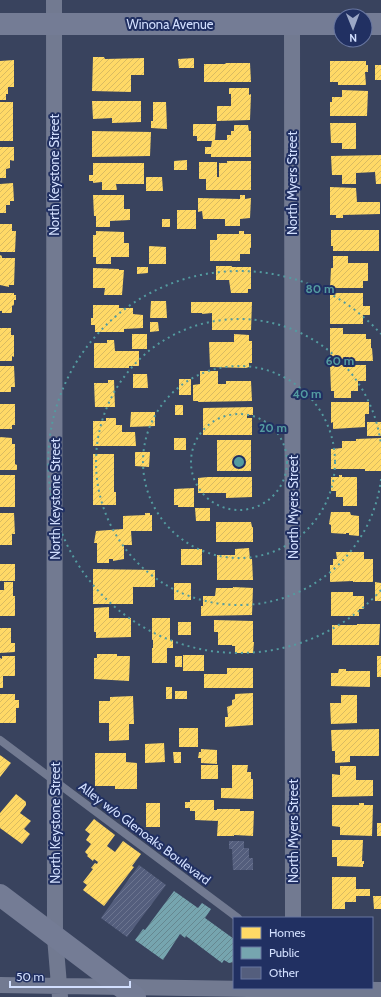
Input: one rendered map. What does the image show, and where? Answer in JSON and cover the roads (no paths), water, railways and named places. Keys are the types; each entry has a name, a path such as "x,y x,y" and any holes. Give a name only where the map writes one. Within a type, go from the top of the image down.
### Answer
{"street":[{"name":"North Keystone Street","path":"54,0 55,937 59,991"},
{"name":"Winona Avenue","path":"0,24 333,24"},
{"name":"North Myers Street","path":"292,24 293,917"},
{"path":"0,895 128,992"},
{"path":"0,985 59,991 128,992 244,993 381,990"}],"lane":[{"name":"Alley w/o Glenoaks Boulevard","path":"0,740 237,917"}]}
